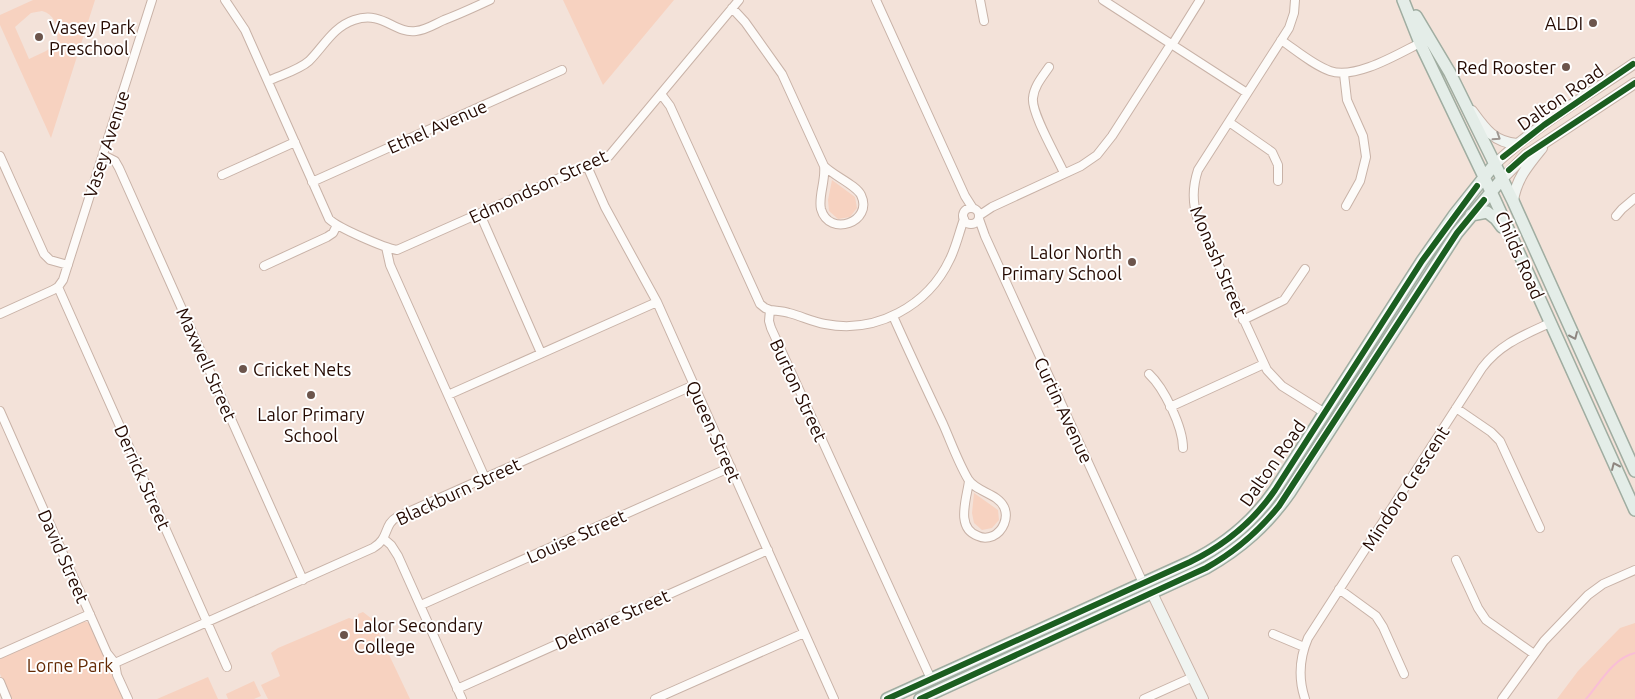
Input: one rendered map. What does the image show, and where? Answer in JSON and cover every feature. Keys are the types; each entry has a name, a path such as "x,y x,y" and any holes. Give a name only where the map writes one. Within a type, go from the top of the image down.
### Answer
{"main road":[{"name":"Childs Road","path":"1404,0 1425,41 1432,66 1491,191 1635,510"},
{"name":"Childs Road","path":"1425,41 1439,54 1513,200 1635,471"},
{"path":"1432,66 1434,58 1439,54"},
{"name":"Dalton Road","path":"887,699 1207,553 1240,530 1271,496 1422,261 1494,165 1517,144 1634,65"},
{"name":"Dalton Road","path":"920,699 1221,560 1256,534 1279,506 1431,272 1471,215 1491,191 1526,155 1635,83"},
{"path":"1460,94 1489,132 1501,141 1517,144"},
{"path":"1513,200 1518,182 1551,138"},
{"path":"1471,215 1480,212 1491,214 1515,245"},
{"name":"Mindoro Crescent","path":"1550,323 1565,316"},
{"name":"Monash Street","path":"1325,413 1336,420"},
{"path":"1152,593 1203,699"},
{"name":"Burton Street","path":"931,679 937,692"}],"street":[{"name":"Vasey Avenue","path":"58,287 63,280 68,265 152,0"},
{"path":"225,0 243,26 328,216 337,225 333,233 327,237 264,266"},
{"path":"268,81 308,62 334,32 353,20 377,18 385,20 403,30 416,31 490,0"},
{"name":"Edmondson Street","path":"337,225 386,247 400,249 609,156 739,0"},
{"path":"876,0 973,216"},
{"path":"980,0 984,20"},
{"path":"1103,0 1247,93"},
{"path":"661,94 670,106 760,304 764,308 791,313 813,322 839,326 868,324 893,316 912,305 931,287 949,261 958,235 973,216 1089,161 1104,147 1200,0"},
{"name":"Monash Street","path":"1295,0 1292,21 1198,170 1193,191 1193,202 1198,220 1270,375 1282,386 1325,413"},
{"path":"732,8 745,22 782,74 824,166 822,211 828,220 834,224 840,226 851,224 860,216 863,209 861,196 858,190 834,176 824,166"},
{"path":"1281,40 1322,68 1344,74 1363,70 1425,41"},
{"path":"1049,67 1036,88 1032,99 1036,114 1064,173"},
{"name":"Ethel Avenue","path":"312,182 562,70"},
{"path":"1344,74 1347,100 1362,136 1366,157 1360,181 1346,206"},
{"path":"1229,122 1272,152 1278,165 1278,182"},
{"path":"222,175 295,142"},
{"name":"Maxwell Street","path":"103,155 115,161 123,176 303,580"},
{"path":"0,156 44,254 50,260 68,265"},
{"name":"Queen Street","path":"588,166 606,207 657,302 834,699"},
{"path":"1616,216 1635,198"},
{"path":"480,214 541,353"},
{"name":"Curtin Avenue","path":"973,216 985,236 1144,583"},
{"path":"386,247 390,265 485,478"},
{"path":"1243,320 1284,300 1305,269"},
{"path":"0,314 58,287"},
{"name":"Derrick Street","path":"58,287 227,667"},
{"path":"448,395 657,302"},
{"name":"Burton Street","path":"770,310 769,321 771,328 931,679"},
{"path":"893,316 969,481 995,498 1004,507 1005,522 993,536 984,538 974,535 965,523 964,512 969,481"},
{"name":"Mindoro Crescent","path":"1306,699 1300,676 1300,665 1304,647 1339,589 1456,408 1482,368 1495,352 1517,338 1550,323"},
{"path":"1170,407 1264,364"},
{"path":"1149,374 1157,383 1170,407 1182,436 1183,448"},
{"name":"Blackburn Street","path":"115,663 373,548 384,539 389,524 394,518 694,385"},
{"path":"1456,408 1491,432 1500,441 1540,528"},
{"name":"David Street","path":"0,411 108,656 115,663 117,675 128,699"},
{"name":"Louise Street","path":"420,606 731,467"},
{"path":"384,539 391,545 398,556 462,699"},
{"name":"Delmare Street","path":"457,688 768,550"},
{"path":"1456,560 1478,608 1486,620 1534,654"},
{"path":"1502,699 1549,635 1588,595 1604,584 1635,570"},
{"path":"1339,589 1376,616 1383,627 1404,674"},
{"path":"0,654 90,614"},
{"path":"655,699 804,633"},
{"path":"1273,634 1304,647"},
{"path":"1144,699 1193,677"},
{"path":"0,682 7,699"}],"green space":[{"path":"33,0 95,0 51,138 0,25 0,15","holes":["42,11 54,19 56,24 57,43 29,59 15,27 31,13"]},
{"path":"563,0 674,0 603,85"},
{"path":"832,180 855,197 857,208 850,217 838,219 829,211 828,200"},
{"path":"974,493 998,510 999,520 992,528 982,530 974,523 972,513"},
{"name":"Lalor Secondary College","path":"363,612 372,619 410,699 268,699 261,685 280,676 271,653 278,648 349,618 358,617 358,614"},
{"name":"Lorne Park","path":"83,622 91,625 124,699 11,699 0,674 0,659"},
{"path":"1635,623 1635,699 1557,699 1578,671 1620,628"},
{"path":"208,677 218,699 157,699"},
{"path":"254,681 261,696 254,699 228,699 226,694"}],"waterway":[{"path":"1586,699 1620,660 1635,653"}],"cycle path":[{"path":"1503,157 1544,125 1633,64"},
{"path":"1509,170 1526,155 1635,83"},
{"path":"887,699 1190,562 1215,548 1237,532 1275,490 1422,261 1477,186"},
{"path":"920,699 1206,568 1246,541 1279,506 1457,233 1484,200"}],"place":[{"name":"ALDI","path":"1593,23"},
{"name":"Vasey Park Preschool","path":"39,37"},
{"name":"Red Rooster","path":"1566,67"},
{"name":"Lalor North Primary School","path":"1132,262"},
{"name":"Cricket Nets","path":"243,369"},
{"name":"Lalor Primary School","path":"311,395"},
{"name":"Lalor Secondary College","path":"344,635"}]}
